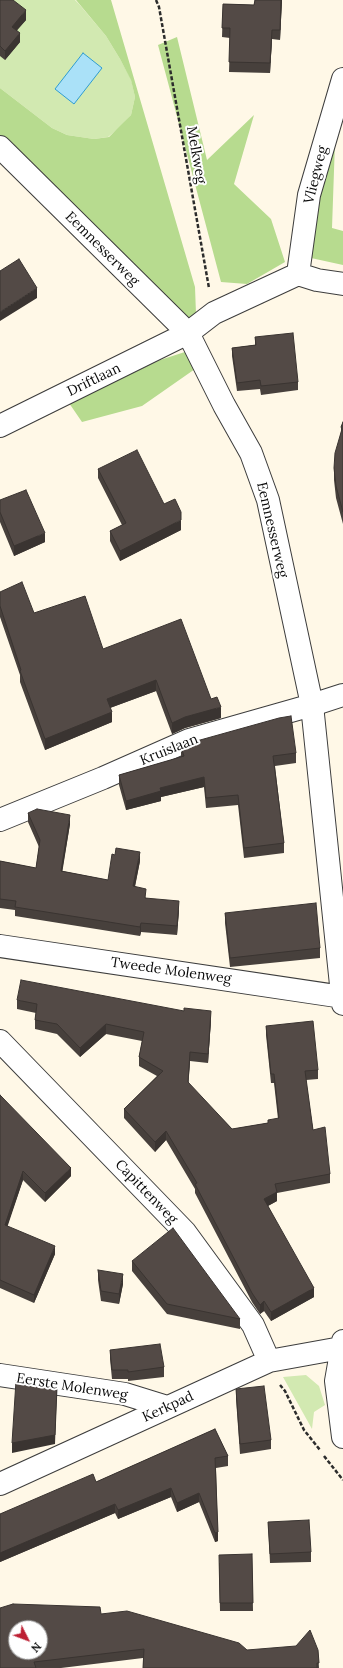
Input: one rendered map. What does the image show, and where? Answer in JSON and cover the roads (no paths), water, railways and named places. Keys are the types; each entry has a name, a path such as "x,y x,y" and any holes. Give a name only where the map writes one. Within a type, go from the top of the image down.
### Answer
{"street":[{"name":"Vliegweg","path":"298,274 309,195 343,79"},
{"name":"Eemnesserweg","path":"0,147 188,334 224,405 251,453 268,500 312,705 343,1004"},
{"path":"298,274 317,280 343,284"},
{"name":"Driftlaan","path":"0,426 188,334 214,313 298,274"},
{"name":"Kruislaan","path":"0,820 189,740 343,695"},
{"name":"Tweede Molenweg","path":"0,946 343,997"},
{"name":"Capittenweg","path":"0,1041 185,1232 253,1325 269,1361"},
{"path":"342,1345 336,1380 343,1437"},
{"name":"Kerkpad","path":"0,1484 269,1361 342,1345"},
{"name":"Eerste Molenweg","path":"0,1375 125,1394 167,1407"}],"water":[{"path":"83,53 102,68 74,104 55,89"}]}
